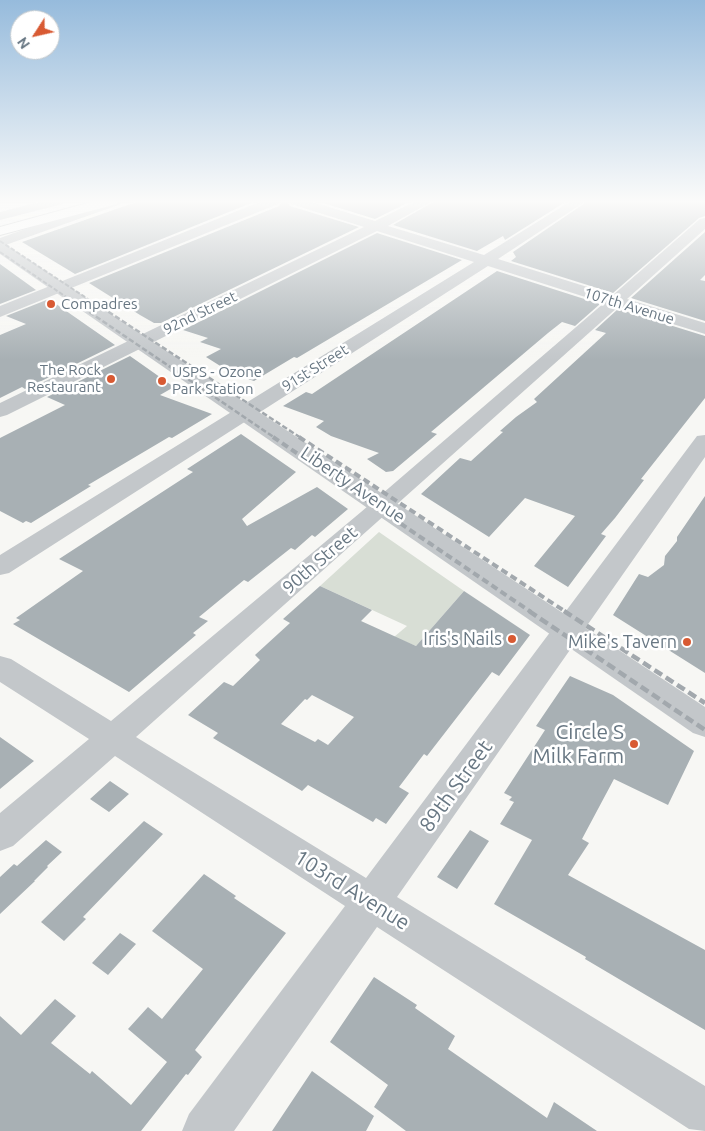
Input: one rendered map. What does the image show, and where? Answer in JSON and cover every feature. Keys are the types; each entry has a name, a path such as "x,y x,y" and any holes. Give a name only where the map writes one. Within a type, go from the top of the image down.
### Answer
{"street":[{"name":"Liberty Avenue","path":"10,254 705,724"},
{"path":"0,312 143,254"},
{"name":"92nd Street","path":"0,411 320,254"},
{"name":"107th Avenue","path":"463,254 705,330"},
{"name":"91st Street","path":"0,567 497,254"},
{"name":"90th Street","path":"0,835 383,505 669,254"},
{"name":"89th Street","path":"206,1131 705,441"},
{"name":"103rd Avenue","path":"0,667 705,1113"}],"shaded area":[{"path":"379,532 464,591 416,646 394,637 407,626 320,586"}],"building":[{"path":"42,254 125,254 75,274"},
{"path":"161,254 304,254 161,323 154,323 89,283"},
{"path":"335,254 442,254 462,260 297,358 294,357 254,381 233,374 206,357 221,349 200,342 208,338 183,330"},
{"path":"514,254 658,254 613,293 511,261 516,257"},
{"path":"681,254 705,254 705,275 700,280 705,281 705,321 631,298"},
{"path":"0,264 36,290 0,304"},
{"path":"497,271 600,304 575,326 562,322 548,333 431,432 437,434 393,471 386,472 367,459 379,453 331,436 316,427 324,421 283,406 306,392 312,394"},
{"path":"49,299 115,345 25,389 22,387 0,398 0,335 26,324 6,316"},
{"path":"618,309 705,336 705,398 641,479 644,480 601,534 606,536 568,587 534,566 575,516 525,498 489,537 421,494 460,458 471,461 503,432 500,431 537,402 534,399 606,333 595,330"},
{"path":"130,356 174,387 160,395 212,414 88,485 91,486 31,523 26,521 23,523 0,511 0,438 65,405 47,397"},
{"path":"241,434 296,472 242,519 247,526 317,487 348,509 315,537 312,535 295,550 291,548 248,582 244,580 199,617 208,621 193,633 196,635 129,692 13,624 20,620 16,618 83,571 59,559 193,472 187,469"},
{"path":"705,496 705,673 613,615 639,574 648,577 664,565 665,556 677,541 677,537"},
{"path":"320,586 372,610 361,621 416,646 464,591 530,635 499,676 492,672 427,756 424,754 399,787 409,793 386,824 376,818 373,822 308,785 302,791 213,738 218,733 188,715 224,682 233,686 260,660 255,655 290,623 283,619","holes":["312,695 354,717 328,745 318,739 315,742 281,724 305,699 307,700"]},
{"path":"570,676 613,695 694,751 668,805 614,779 582,839 589,843 568,875 705,950 705,1030 585,959 586,957 494,904 532,840 500,824 514,802 509,800 512,797 504,793 545,730 536,726"},
{"path":"0,737 34,761 0,789"},
{"path":"110,781 129,794 109,812 90,799"},
{"path":"144,821 163,834 83,917 86,919 64,941 41,922"},
{"path":"470,830 489,841 457,889 437,877"},
{"path":"46,840 62,852 0,914 0,877 14,864 17,866"},
{"path":"204,874 236,896 234,898 286,933 195,1050 202,1057 188,1075 186,1074 141,1131 0,1131 0,1016 21,1035 55,999 76,1016 51,1043 90,1074 92,1071 131,1105 167,1062 128,1029 148,1007 162,1019 203,969 152,931"},
{"path":"120,933 136,944 108,975 92,963"},
{"path":"374,977 417,1005 415,1008 455,1036 448,1049 547,1118 554,1102 597,1131 406,1131 374,1107 388,1085 330,1042"},
{"path":"312,1071 374,1116 366,1131 272,1131"}],"railway":[{"path":"3,254 78,305"},
{"path":"19,254 97,305"},
{"path":"76,303 275,438"},
{"path":"95,303 301,438"},
{"path":"273,437 531,612"},
{"path":"299,437 566,612"},
{"path":"529,611 705,730"},
{"path":"564,611 705,703"}],"place":[{"name":"Compadres","path":"51,304"},
{"name":"The Rock Restaurant","path":"111,379"},
{"name":"USPS - Ozone Park Station","path":"162,381"},
{"name":"Iris's Nails","path":"512,639"},
{"name":"Mike's Tavern","path":"687,642"},
{"name":"Circle S Milk Farm","path":"634,744"}]}
